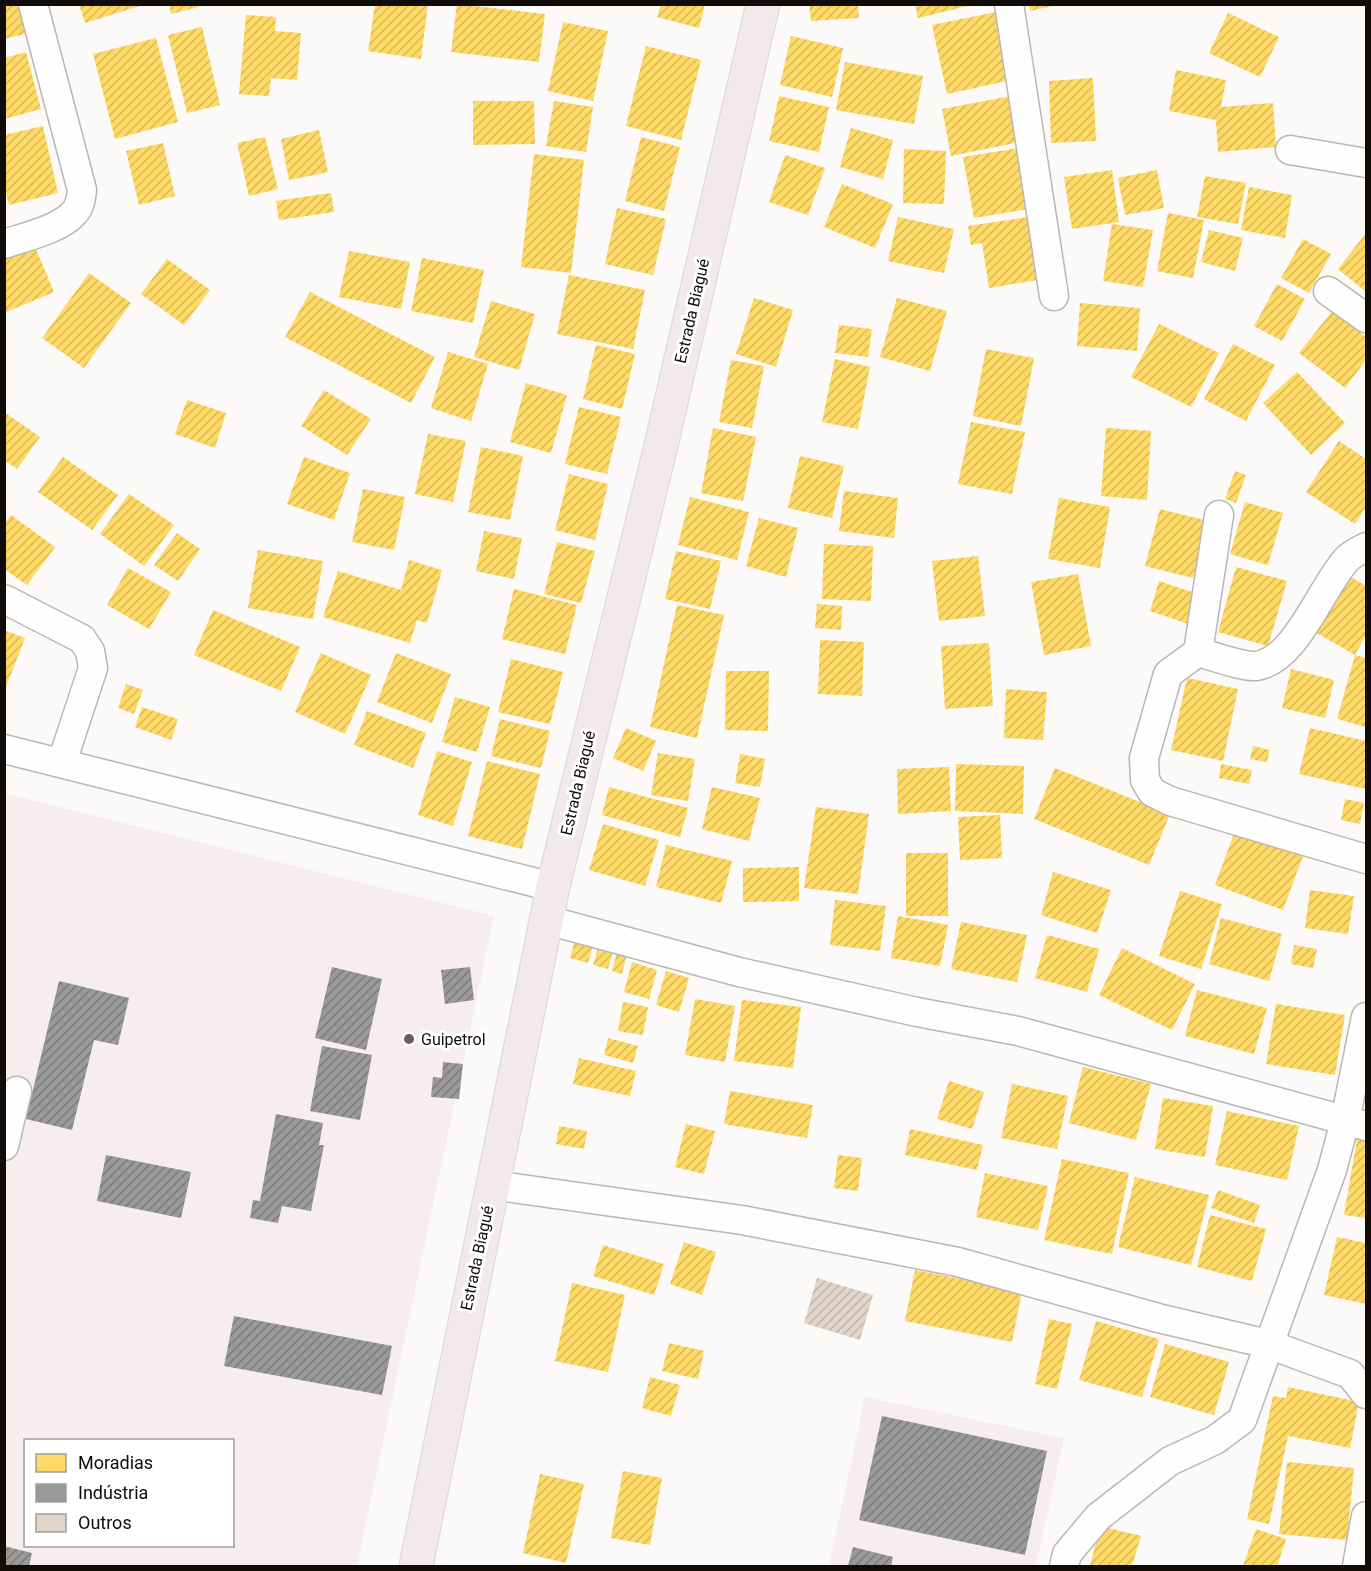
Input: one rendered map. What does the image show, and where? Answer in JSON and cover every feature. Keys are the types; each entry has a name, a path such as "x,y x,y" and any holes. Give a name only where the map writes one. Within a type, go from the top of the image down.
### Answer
{"main road":[{"name":"Estrada Biagué","path":"416,1566 553,887 659,454 764,4"}],"street":[{"path":"4,244 56,225 74,213 80,202 82,190 33,4"},
{"path":"1009,4 1054,296"},
{"path":"1290,150 1366,163"},
{"path":"1328,291 1366,318"},
{"path":"1219,515 1198,652 1168,674 1144,758 1145,780 1152,792 1170,801 1366,859"},
{"path":"1198,652 1254,666 1272,662 1293,641 1329,582 1349,557 1366,547"},
{"path":"4,599 82,639 90,651 93,668 62,762"},
{"path":"4,749 553,887"},
{"path":"547,920 740,972 917,1012 1018,1031 1356,1124"},
{"path":"1064,1566 1067,1554 1098,1517 1170,1461 1215,1440 1242,1420 1332,1170 1356,1124 1366,1017"},
{"path":"4,1146 17,1091"},
{"path":"492,1185 742,1220 958,1262 1158,1318 1268,1344 1350,1374 1366,1394"},
{"path":"1358,1566 1366,1516"}],"shaded area":[{"path":"4,793 494,916 357,1566 5,1566"},
{"path":"865,1397 1064,1438 1036,1566 829,1566"}],"building: Moradias":[{"path":"4,4 22,4 29,33 4,39"},
{"path":"79,4 143,4 143,5 85,23"},
{"path":"169,4 198,4 199,7 171,14"},
{"path":"375,4 428,4 421,59 368,51"},
{"path":"457,4 545,14 539,62 451,52"},
{"path":"661,4 705,4 699,28 657,17"},
{"path":"809,4 858,4 859,18 811,21"},
{"path":"915,4 972,4 972,5 918,18"},
{"path":"1029,4 1057,4 1057,5 1030,11"},
{"path":"996,12 1011,80 947,94 932,25"},
{"path":"1228,13 1279,37 1260,77 1209,53"},
{"path":"246,15 276,17 275,31 301,33 297,80 271,78 269,96 239,94"},
{"path":"563,22 608,31 593,101 548,91"},
{"path":"202,27 220,105 187,113 168,35"},
{"path":"791,36 843,48 832,97 780,85"},
{"path":"156,38 178,122 115,139 93,54"},
{"path":"646,46 701,60 681,140 626,126"},
{"path":"26,52 41,109 4,119 4,58"},
{"path":"845,62 923,76 914,124 836,110"},
{"path":"1176,70 1226,80 1221,107 1273,103 1276,147 1218,152 1216,120 1169,111"},
{"path":"1093,78 1096,141 1051,143 1049,81"},
{"path":"779,96 829,107 819,152 769,141"},
{"path":"1011,96 1020,142 951,156 942,109"},
{"path":"473,101 534,101 535,144 473,145"},
{"path":"554,101 593,107 586,152 546,146"},
{"path":"43,126 58,193 9,205 4,186 4,135"},
{"path":"851,128 893,140 883,179 840,167"},
{"path":"319,130 328,172 289,180 281,139"},
{"path":"265,137 278,189 249,196 237,143"},
{"path":"641,137 680,147 664,211 625,201"},
{"path":"163,143 175,196 139,205 126,151"},
{"path":"1018,148 1028,209 974,218 963,157"},
{"path":"904,149 946,151 944,204 903,203"},
{"path":"534,154 584,160 571,273 521,267"},
{"path":"785,155 825,168 808,215 769,202"},
{"path":"1112,170 1119,222 1072,229 1064,177"},
{"path":"1157,170 1164,208 1125,215 1118,178"},
{"path":"1205,176 1246,183 1238,224 1197,217"},
{"path":"842,184 893,204 875,248 824,227"},
{"path":"1249,187 1292,195 1285,238 1241,230"},
{"path":"331,193 334,212 279,220 276,201"},
{"path":"617,208 666,219 653,275 605,264"},
{"path":"1168,213 1204,220 1193,278 1157,271"},
{"path":"898,217 954,229 944,273 888,261"},
{"path":"1028,217 1037,280 989,288 982,243 971,245 968,226"},
{"path":"1112,224 1153,230 1143,287 1103,281"},
{"path":"1209,230 1243,238 1235,271 1201,262"},
{"path":"1366,233 1366,292 1338,269"},
{"path":"1303,239 1331,254 1309,293 1281,278"},
{"path":"35,247 54,292 4,313 4,260"},
{"path":"349,251 410,262 401,309 339,297"},
{"path":"422,258 484,270 473,323 411,311"},
{"path":"167,259 210,290 184,325 141,294"},
{"path":"89,273 131,303 84,368 42,338"},
{"path":"569,275 645,290 633,349 557,334"},
{"path":"1277,284 1305,299 1282,341 1254,326"},
{"path":"310,292 435,357 411,403 285,337"},
{"path":"754,298 793,310 776,367 736,354"},
{"path":"897,298 947,311 930,371 880,357"},
{"path":"491,301 535,314 519,370 474,357"},
{"path":"1080,303 1140,308 1137,351 1077,346"},
{"path":"1333,310 1366,337 1366,360 1345,388 1299,353"},
{"path":"1159,324 1219,353 1191,407 1131,377"},
{"path":"839,325 872,329 868,357 835,353"},
{"path":"1233,344 1275,365 1246,421 1204,399"},
{"path":"596,345 635,354 622,409 583,399"},
{"path":"986,349 1034,358 1021,426 973,416"},
{"path":"448,352 488,364 471,421 431,408"},
{"path":"835,359 870,367 858,429 822,422"},
{"path":"731,360 764,366 752,428 719,422"},
{"path":"1297,372 1345,423 1311,455 1263,403"},
{"path":"526,383 567,395 551,453 510,442"},
{"path":"324,390 371,419 347,455 301,426"},
{"path":"187,400 226,413 215,448 175,434"},
{"path":"579,407 621,417 607,474 565,464"},
{"path":"4,412 40,437 17,469 4,460"},
{"path":"971,422 1025,432 1012,494 958,484"},
{"path":"713,428 756,437 743,501 701,493"},
{"path":"1106,428 1151,431 1147,500 1101,496"},
{"path":"428,434 466,441 453,502 415,494"},
{"path":"1339,441 1366,459 1366,507 1355,524 1306,492"},
{"path":"481,447 523,456 510,520 468,512"},
{"path":"800,456 844,466 832,518 788,508"},
{"path":"63,457 118,495 92,530 38,492"},
{"path":"304,457 350,473 334,520 287,504"},
{"path":"1235,471 1246,475 1236,503 1225,499"},
{"path":"569,474 608,484 595,540 555,530"},
{"path":"363,489 405,497 394,550 352,542"},
{"path":"844,491 898,498 894,538 839,531"},
{"path":"129,494 174,525 144,566 100,534"},
{"path":"690,497 749,512 737,560 678,545"},
{"path":"1059,498 1110,507 1100,568 1048,559"},
{"path":"1245,502 1283,513 1268,565 1230,554"},
{"path":"1160,509 1208,521 1193,578 1145,566"},
{"path":"11,515 55,547 27,585 4,569 4,524"},
{"path":"759,518 798,528 786,577 746,566"},
{"path":"484,531 522,538 514,579 476,571"},
{"path":"177,533 200,549 178,581 154,565"},
{"path":"557,542 595,551 581,603 544,594"},
{"path":"824,544 873,546 871,601 822,599"},
{"path":"258,550 323,561 313,619 248,608"},
{"path":"676,551 721,561 710,609 665,599"},
{"path":"978,556 985,616 939,621 932,561"},
{"path":"409,560 442,570 427,623 417,620 410,643 323,617 338,571 401,590"},
{"path":"1236,567 1287,581 1268,646 1218,632"},
{"path":"128,568 171,592 149,629 107,605"},
{"path":"1078,574 1091,646 1044,655 1031,582"},
{"path":"1346,574 1366,586 1366,635 1355,655 1313,631"},
{"path":"1159,581 1201,595 1191,625 1150,611"},
{"path":"514,589 577,605 565,654 502,639"},
{"path":"817,604 842,606 841,630 815,628"},
{"path":"677,605 724,615 697,738 650,727"},
{"path":"213,610 300,647 281,691 194,655"},
{"path":"4,630 25,638 5,690 4,690"},
{"path":"820,640 864,642 862,696 818,694"},
{"path":"989,643 993,706 945,709 941,646"},
{"path":"321,653 371,675 345,734 295,712"},
{"path":"396,653 451,674 432,723 377,702"},
{"path":"1355,655 1366,658 1366,727 1337,719"},
{"path":"511,659 563,672 550,724 498,712"},
{"path":"1291,669 1334,680 1325,718 1282,708"},
{"path":"726,671 769,671 768,731 725,730"},
{"path":"1187,678 1238,689 1223,761 1171,750"},
{"path":"126,684 143,690 134,714 118,708"},
{"path":"1006,689 1047,692 1043,740 1004,738"},
{"path":"455,697 490,707 477,752 442,742"},
{"path":"142,707 178,719 171,740 135,727"},
{"path":"367,711 426,733 413,768 354,745"},
{"path":"500,719 550,731 541,768 491,756"},
{"path":"626,728 656,741 643,771 613,758"},
{"path":"1310,728 1366,741 1366,789 1299,774"},
{"path":"1253,746 1270,750 1267,762 1250,759"},
{"path":"437,751 472,762 453,826 418,815"},
{"path":"658,753 695,759 688,801 651,795"},
{"path":"740,754 765,759 760,787 735,783"},
{"path":"487,761 540,774 522,849 468,836"},
{"path":"956,764 1024,766 1023,814 955,811"},
{"path":"1221,764 1252,770 1249,784 1219,778"},
{"path":"949,767 951,811 898,814 897,769"},
{"path":"1055,768 1170,814 1149,865 1034,819"},
{"path":"609,787 688,808 680,837 602,815"},
{"path":"712,787 760,798 749,841 702,829"},
{"path":"1345,799 1364,803 1360,824 1341,820"},
{"path":"816,807 869,814 858,894 804,888"},
{"path":"1000,815 1002,858 960,860 958,817"},
{"path":"603,824 659,840 645,886 589,870"},
{"path":"1235,831 1303,856 1283,910 1215,885"},
{"path":"666,845 732,861 721,903 656,887"},
{"path":"906,853 948,853 948,916 906,916"},
{"path":"799,867 799,901 743,902 743,868"},
{"path":"1053,872 1111,890 1097,933 1041,915"},
{"path":"1310,890 1354,896 1348,934 1305,928"},
{"path":"1180,891 1222,904 1201,969 1159,956"},
{"path":"835,900 886,906 880,951 830,945"},
{"path":"898,916 948,925 940,966 891,958"},
{"path":"1221,918 1282,934 1269,981 1209,964"},
{"path":"961,922 1027,935 1017,982 951,969"},
{"path":"577,932 595,937 588,963 570,958"},
{"path":"1047,935 1099,949 1087,992 1035,978"},
{"path":"599,944 614,948 608,969 593,965"},
{"path":"1294,945 1317,949 1313,968 1291,964"},
{"path":"1122,948 1195,984 1172,1030 1099,995"},
{"path":"617,952 627,954 622,974 612,971"},
{"path":"632,962 657,970 649,999 624,992"},
{"path":"666,971 689,978 679,1012 656,1005"},
{"path":"1197,990 1267,1008 1254,1054 1185,1036"},
{"path":"695,999 735,1006 725,1062 685,1055"},
{"path":"742,1000 801,1007 793,1068 734,1061"},
{"path":"623,1002 648,1007 643,1035 618,1031"},
{"path":"1276,1004 1345,1015 1335,1075 1266,1064"},
{"path":"608,1038 638,1046 633,1063 604,1055"},
{"path":"579,1058 636,1071 630,1096 573,1084"},
{"path":"1083,1067 1151,1084 1136,1140 1069,1123"},
{"path":"949,1081 984,1092 972,1129 937,1119"},
{"path":"1012,1084 1068,1096 1057,1149 1001,1138"},
{"path":"730,1091 813,1105 807,1138 724,1124"},
{"path":"1163,1098 1213,1106 1205,1157 1155,1149"},
{"path":"1227,1111 1299,1126 1287,1180 1215,1165"},
{"path":"686,1124 715,1131 704,1174 675,1167"},
{"path":"559,1126 587,1131 584,1149 556,1144"},
{"path":"910,1129 983,1145 977,1170 905,1155"},
{"path":"1357,1139 1366,1141 1366,1218 1344,1215"},
{"path":"838,1155 862,1158 858,1191 834,1188"},
{"path":"1062,1159 1129,1173 1112,1254 1044,1240"},
{"path":"985,1173 1048,1186 1038,1230 976,1217"},
{"path":"1135,1177 1209,1195 1191,1265 1118,1247"},
{"path":"1218,1190 1260,1205 1254,1223 1211,1208"},
{"path":"1210,1215 1266,1229 1252,1281 1197,1267"},
{"path":"1337,1237 1366,1243 1366,1304 1324,1295"},
{"path":"684,1242 716,1252 702,1295 670,1284"},
{"path":"603,1245 664,1264 654,1295 593,1276"},
{"path":"915,1270 1022,1291 1012,1342 905,1321"},
{"path":"572,1283 625,1295 608,1372 555,1361"},
{"path":"1049,1319 1072,1324 1057,1389 1035,1384"},
{"path":"1096,1321 1159,1339 1142,1397 1079,1380"},
{"path":"669,1343 704,1351 698,1379 662,1371"},
{"path":"1165,1344 1229,1362 1214,1415 1150,1397"},
{"path":"650,1377 680,1385 671,1416 642,1408"},
{"path":"1288,1387 1359,1402 1350,1448 1288,1436 1269,1524 1247,1519 1273,1396 1286,1398"},
{"path":"1287,1462 1354,1468 1347,1540 1279,1534"},
{"path":"623,1471 662,1478 650,1545 611,1538"},
{"path":"540,1474 584,1484 566,1563 523,1553"},
{"path":"1100,1526 1141,1536 1132,1566 1090,1566"},
{"path":"1256,1529 1286,1539 1277,1566 1243,1566"}],"building: Indústria":[{"path":"332,967 382,979 366,1050 315,1038"},
{"path":"470,967 474,1000 445,1004 441,970"},
{"path":"59,981 129,998 118,1045 94,1040 72,1130 26,1119"},
{"path":"322,1046 372,1055 360,1120 310,1111"},
{"path":"443,1062 463,1064 459,1099 431,1097 433,1077 442,1078"},
{"path":"276,1114 323,1123 319,1145 324,1145 311,1211 282,1206 278,1223 250,1218 253,1200 260,1201"},
{"path":"106,1155 191,1172 181,1218 97,1201"},
{"path":"234,1316 392,1346 382,1395 224,1366"},
{"path":"882,1416 1047,1451 1025,1555 859,1520"},
{"path":"4,1546 32,1553 29,1566 4,1566"},
{"path":"853,1547 893,1557 891,1566 848,1566"}],"building: Outros":[{"path":"817,1278 873,1295 860,1340 804,1323"}],"place":[{"name":"Guipetrol","path":"409,1039"}]}
